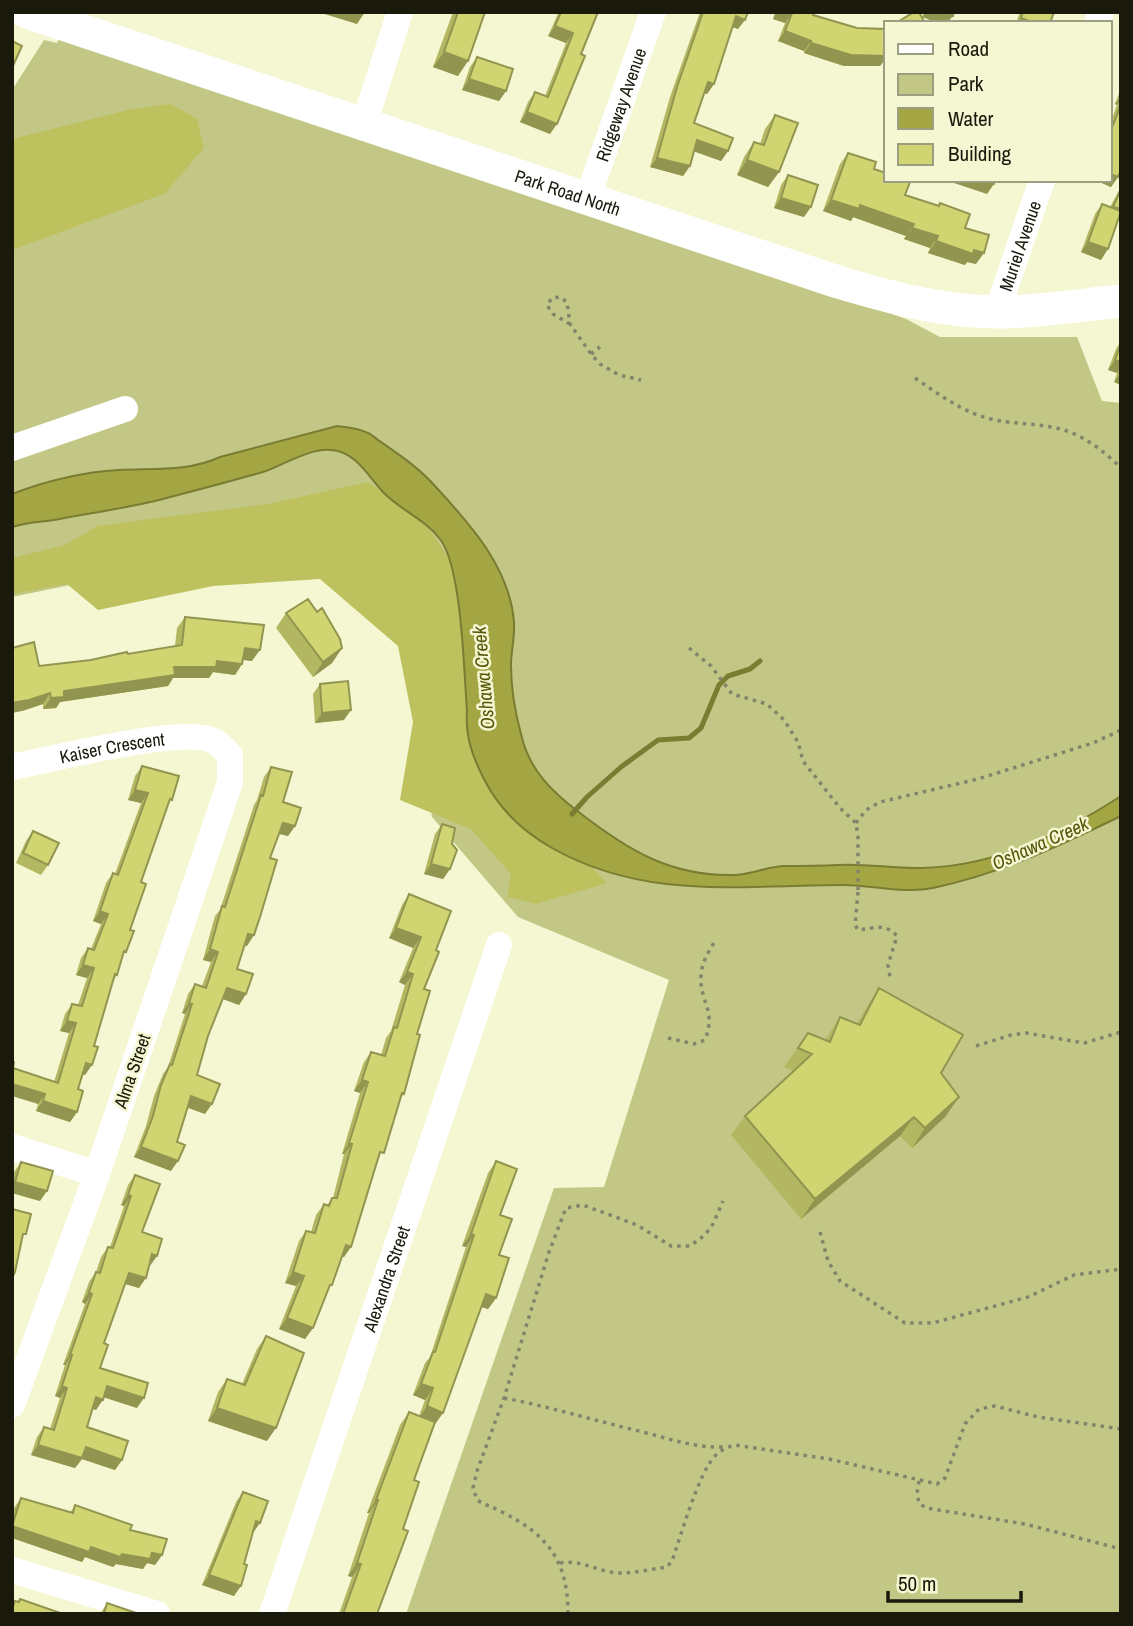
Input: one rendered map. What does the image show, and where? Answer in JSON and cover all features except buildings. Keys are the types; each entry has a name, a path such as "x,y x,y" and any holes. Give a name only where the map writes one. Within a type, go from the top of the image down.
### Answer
{"main road":[{"name":"Park Road North","path":"27,12 835,281 895,298 925,305 997,312 1121,301"}],"street":[{"path":"364,124 400,12"},
{"name":"Ridgeway Avenue","path":"588,197 653,12"},
{"name":"Muriel Avenue","path":"997,312 1041,182"},
{"path":"12,448 125,409"},
{"name":"Kaiser Crescent","path":"12,767 145,740 183,737 213,740"},
{"name":"Alma Street","path":"12,1405 97,1174 230,782 230,755 213,740"},
{"name":"Alexandra Street","path":"272,1614 499,945"},
{"path":"12,1147 97,1174"},
{"path":"12,1570 157,1614"}],"path":[{"path":"570,324 567,302 560,297 552,298 547,306 553,314 570,324 600,364 619,375 641,380"},
{"path":"591,354 600,347"},
{"path":"915,378 961,410 1009,423 1051,426 1067,431 1086,440 1121,468"},
{"path":"689,648 702,657 732,694 767,704 784,720 798,742 803,761 840,808 856,823 858,891 855,925 858,930 882,926 892,930 897,936 897,944 888,965 890,977"},
{"path":"856,823 866,810 880,802 978,779 1093,743 1121,730"},
{"path":"668,1038 694,1044 705,1040 711,1026 701,972 705,958 716,939"},
{"path":"976,1046 1026,1033 1084,1043 1121,1032"},
{"path":"568,1614 568,1592 560,1563 543,1540 526,1526 477,1500 473,1488 549,1252 566,1208 583,1205 637,1224 671,1246 690,1246 705,1236 723,1201"},
{"path":"820,1232 828,1261 840,1281 905,1323 933,1322 1028,1297 1074,1275 1121,1269"},
{"path":"504,1398 704,1448 734,1445 829,1459 936,1484 945,1478 965,1424 979,1409 995,1406 1038,1416 1121,1429"},
{"path":"560,1563 573,1561 622,1573 667,1567 696,1491 712,1458 727,1447"},
{"path":"919,1481 919,1503 926,1508 1025,1524 1121,1549"}],"green space":[{"path":"66,21 906,319 940,337 1077,337 1102,401 1121,403 1121,1614 406,1614 554,1188 604,1187 669,980 518,917 432,817 408,658 356,580 298,538 12,597 12,90 44,40 57,43"},
{"path":"171,104 197,119 204,148 164,194 12,250 12,139 132,109"},
{"path":"368,482 425,523 483,610 516,785 607,883 536,904 507,897 511,874 471,829 400,800 413,722 398,646 320,579 213,586 98,610 67,584 12,594 12,558 65,545 97,526 268,504"}],"water":[{"name":"Oshawa Creek","path":"337,426 370,434 410,462 474,531 496,565 511,602 514,628 511,665 515,708 530,759 543,779 570,805 616,839 652,859 692,872 736,875 783,866 949,866 1001,855 1026,846 1075,823 1121,796 1121,816 1006,867 922,890 854,885 694,886 623,876 587,865 542,842 522,827 491,792 477,764 467,730 461,621 447,553 434,532 383,492 361,466 340,451 315,451 266,471 163,499 12,527 12,494 38,485 92,473 196,465"}],"waterway":[{"path":"572,814 621,767 658,740 689,738 701,728 719,685 728,676 750,669 760,661"}]}
